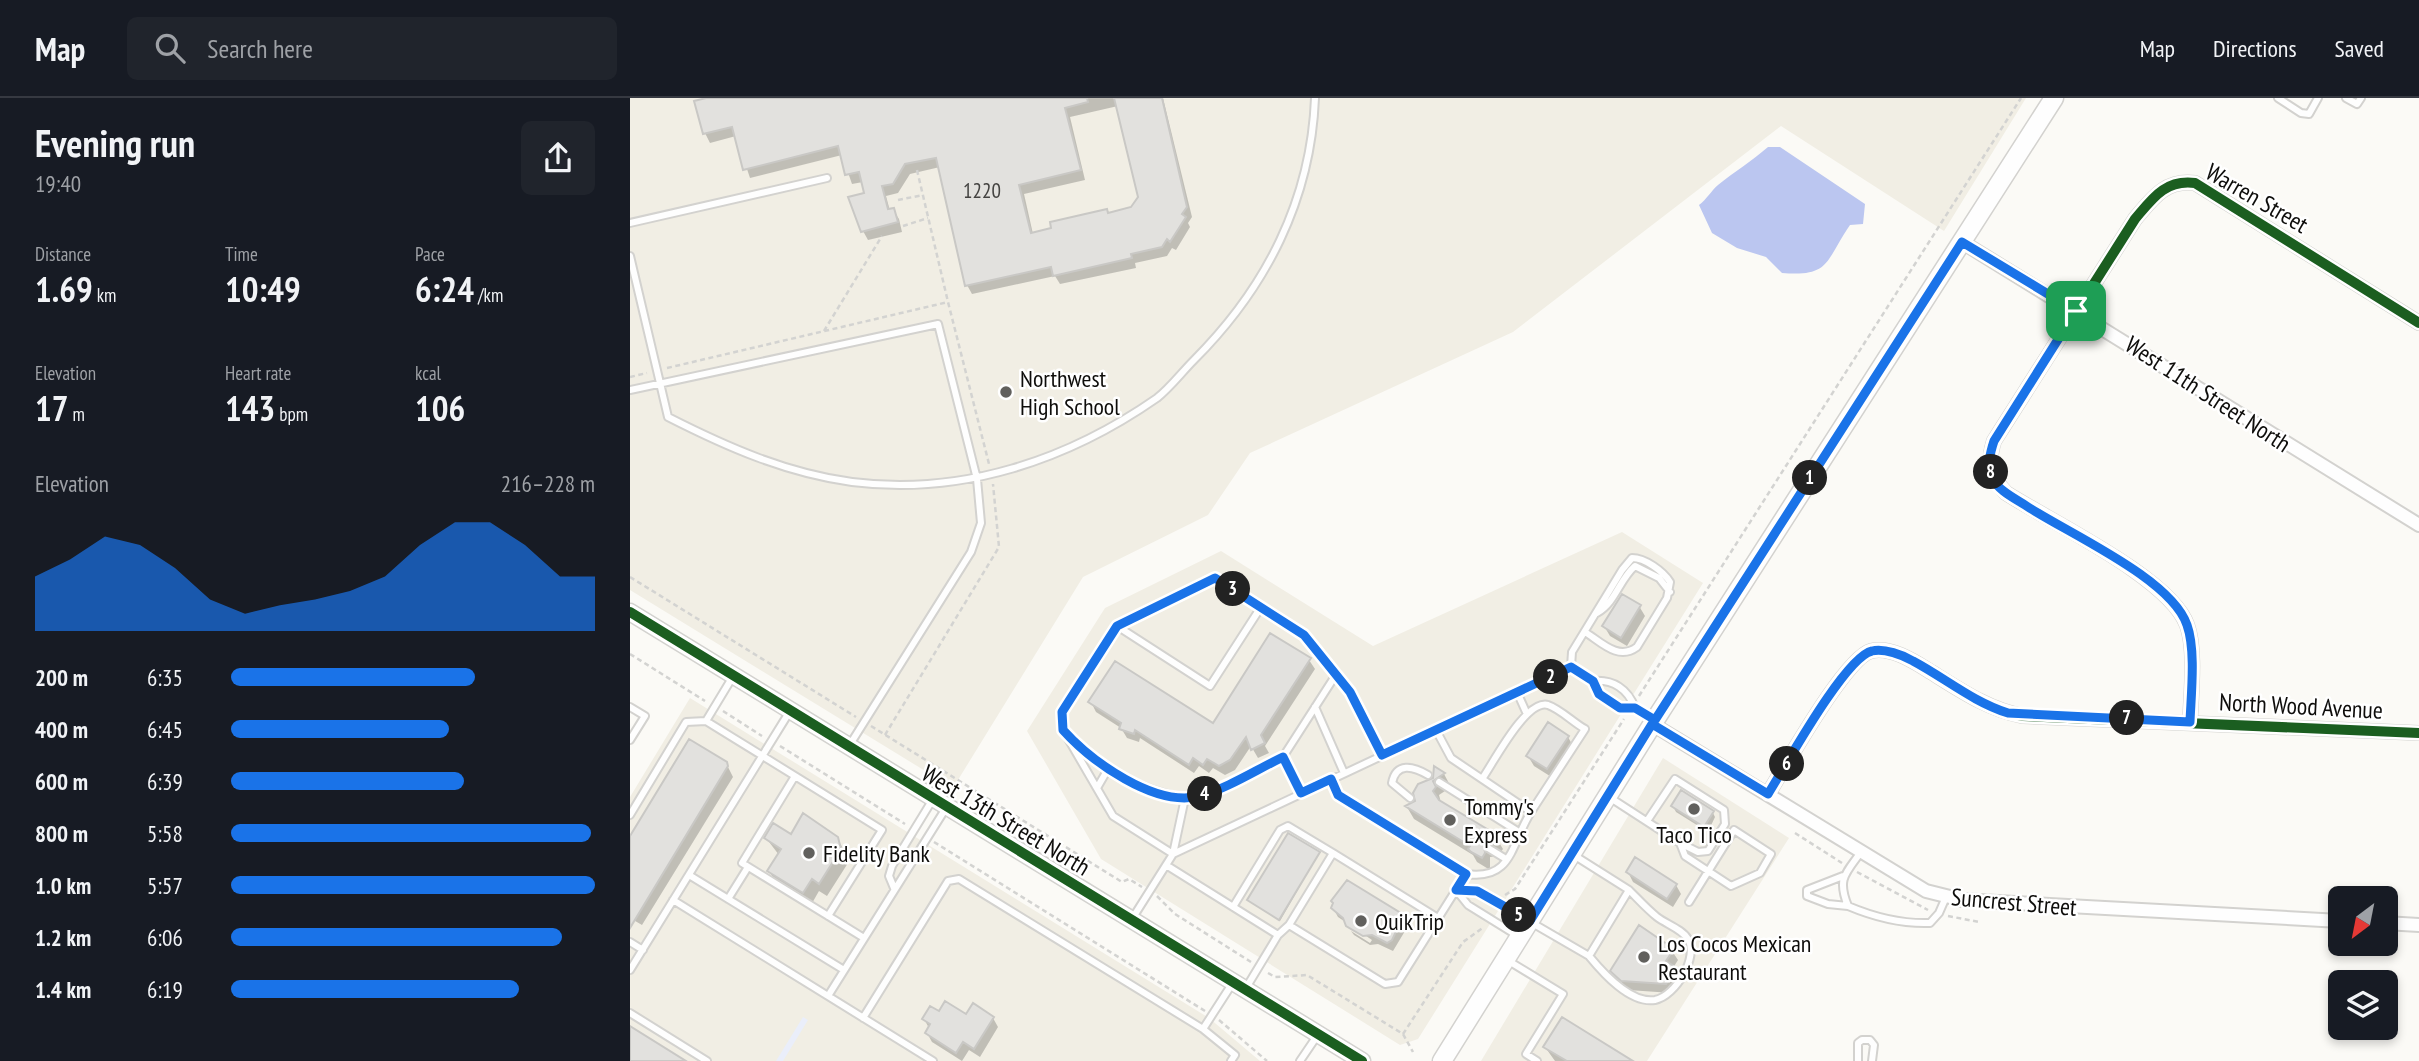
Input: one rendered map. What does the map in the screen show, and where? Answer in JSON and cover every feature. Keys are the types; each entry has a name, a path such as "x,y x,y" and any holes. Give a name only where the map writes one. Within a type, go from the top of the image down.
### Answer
{"main road":[{"path":"1442,1061 1654,722 2054,98"}],"street":[{"name":"Warren Street","path":"2076,311 2135,219 2158,192 2185,182 2207,190 2419,323"},
{"name":"West 11th Street North","path":"1962,242 2419,525"},
{"path":"2076,311 1994,441 1989,457 1993,479 2006,493 2126,566 2167,595 2179,609 2188,627 2190,722"},
{"name":"West 13th Street North","path":"630,612 1362,1061"},
{"name":"North Wood Avenue","path":"1768,794 1833,690 1860,656 1872,651 1883,651 1911,660 1992,708 2008,713 2419,733"},
{"name":"Suncrest Street","path":"1654,722 1926,891 1946,897 2062,907 2328,920"},
{"path":"2398,924 2419,925"},
{"path":"1324,1038 1342,1061"}],"lane":[{"path":"630,256 668,417 725,446 769,463 853,482 892,484 977,479 1036,463 1077,445 1158,397 1226,328 1286,235 1314,140 1315,98"},
{"path":"2278,98 2301,113 2309,114 2319,98"},
{"path":"2347,98 2357,104 2361,98"},
{"path":"630,223 827,178"},
{"path":"630,390 937,324 977,479 981,523 971,552 848,748"},
{"path":"1571,667 1572,652 1632,558 1639,558 1665,575 1670,582 1670,592 1637,647 1631,652 1618,653 1585,632"},
{"path":"1173,854 1113,816 1063,730 1062,712 1117,626 1215,578 1304,635 1350,692 1382,755"},
{"path":"1117,626 1210,686 1261,607"},
{"path":"1571,667 1593,681 1599,694 1620,708 1634,706"},
{"path":"1173,854 1571,667"},
{"path":"1063,730 1108,769 1144,788 1185,798 1210,792 1283,757 1337,673"},
{"path":"706,721 733,676"},
{"path":"1593,681 1607,680 1630,695 1634,706 1654,722"},
{"path":"1517,692 1527,712"},
{"path":"1331,779 1338,795 1466,874 1484,877 1498,871 1522,834 1531,812 1585,730 1549,705 1538,706 1527,712 1482,779"},
{"path":"630,707 645,716 630,740"},
{"path":"1315,707 1345,773"},
{"path":"630,970 790,711"},
{"path":"630,815 687,722 706,721 882,830 828,916"},
{"path":"1436,730 1451,758 1531,812"},
{"path":"1283,757 1301,793"},
{"path":"1410,798 1392,783 1394,774 1401,768 1410,767 1428,775"},
{"path":"1097,788 1108,769"},
{"path":"795,776 742,863 864,938"},
{"path":"1608,796 1647,821 1680,842 1698,852 1708,851 1725,824 1724,810 1675,779 1647,821"},
{"path":"1439,782 1522,834"},
{"path":"1131,920 1173,854 1185,798"},
{"path":"894,888 889,876 892,866 914,830 940,803"},
{"path":"828,996 928,838 940,803"},
{"path":"1233,907 1280,830 1289,826 1438,918"},
{"path":"1680,842 1685,856 1708,870 1731,886 1760,873 1771,854 1734,830 1708,870 1689,902"},
{"path":"1488,848 1506,859"},
{"path":"1861,852 1843,876 1807,890 1807,896 1828,904 1848,906 1865,913 1912,923 1930,923 1939,913 1946,897"},
{"path":"1203,1030 1212,1015 1259,967 1278,935 1289,925 1333,853"},
{"path":"1456,890 1477,891 1530,921 1588,956 1607,978 1638,997 1656,1000 1670,992 1690,961 1692,947 1686,936 1657,917 1629,890 1571,853"},
{"path":"1166,865 1278,935"},
{"path":"728,899 748,867"},
{"path":"1289,925 1385,984 1398,982 1466,874"},
{"path":"688,875 844,970"},
{"path":"1843,876 1842,892 1848,906"},
{"path":"863,1018 948,881 959,878 1203,1030 1235,1055 1231,1061"},
{"path":"1456,890 1468,905 1521,937"},
{"path":"1588,956 1629,890"},
{"path":"673,900 933,1061"},
{"path":"630,942 643,950"},
{"path":"1507,960 1563,994 1524,1058 1537,1061"},
{"path":"630,1013 707,1061"},
{"path":"1300,1061 1324,1038"},
{"path":"1857,1061 1858,1043 1862,1040 1870,1041 1874,1045 1872,1061"}],"path":[{"path":"1499,904 1506,893 1515,889 1634,706 2021,98"},
{"path":"885,735 999,547 991,475 918,170"},
{"path":"898,200 923,195"},
{"path":"903,226 929,218"},
{"path":"824,331 882,236"},
{"path":"630,377 948,302"},
{"path":"630,577 1122,882 1129,879 1149,891 1165,901 1175,914 1275,977 1307,975 1403,1034 1413,1052"},
{"path":"630,654 914,830"},
{"path":"1795,833 1902,897 1939,913 1979,922"},
{"path":"928,838 1212,1015 1267,1061"},
{"path":"1403,1034 1464,942 1481,932 1490,918"}],"shaded area":[{"name":"Northwest High School","path":"630,98 2026,98 1944,231 1781,126 1513,332 1250,453 1208,515 1083,577 953,788 630,590"},
{"path":"1622,532 1703,583 1418,1039 1400,1045 1101,859 1027,731 1105,608 1221,551 1373,646"},
{"path":"690,698 1209,1018 1260,1061 630,1061 630,797"},
{"path":"1663,758 1789,838 1647,1061 1481,1061"},
{"path":"803,1017 808,1020 783,1061 776,1061"}],"water":[{"path":"1768,147 1780,147 1865,204 1863,224 1850,225 1825,264 1810,272 1782,273 1766,257 1737,248 1712,233 1699,205 1718,185"}],"building":[{"path":"706,98 1087,98 1088,102 1065,108 1081,170 1019,185 1031,233 1051,228 1050,222 1107,209 1108,213 1131,207 1138,197 1114,98 1162,98 1187,207 1182,214 1186,217 1170,242 1167,239 1162,247 1131,254 1132,258 1053,276 1051,267 965,286 936,158 905,164 893,184 882,186 888,209 894,208 898,222 861,232 848,197 864,193 859,172 845,175 838,146 743,170 732,127 703,134 694,101"},
{"path":"1622,594 1641,605 1621,638 1602,626"},
{"path":"1270,633 1311,658 1261,735 1265,743 1251,750 1246,737 1230,760 1219,766 1207,759 1203,765 1193,758 1189,765 1135,730 1134,734 1119,729 1121,723 1088,702 1115,661 1213,723"},
{"path":"1548,722 1569,736 1547,769 1526,756"},
{"path":"689,739 727,762 728,766 630,928 630,836"},
{"name":"Tommy's Express","path":"1434,766 1445,773 1433,781 1436,787 1433,791 1439,800 1497,835 1491,843 1484,844 1485,853 1482,858 1468,849 1470,846 1405,806 1415,801 1413,793 1418,784 1433,778"},
{"name":"Taco Tico","path":"1681,790 1714,811 1704,827 1671,806"},
{"name":"Fidelity Bank","path":"803,813 838,837 841,849 819,884 812,879 803,893 767,871 781,849 764,838 773,823 791,834"},
{"path":"1288,833 1320,852 1279,920 1247,900"},
{"path":"1635,857 1677,884 1667,899 1626,872"},
{"path":"1347,880 1404,915 1392,940 1387,943 1372,935 1363,936 1346,926 1343,918 1331,908 1331,901"},
{"name":"Los Cocos Mexican Restaurant","path":"1639,925 1674,949 1666,961 1677,968 1666,984 1621,981 1610,971"},
{"path":"945,1001 966,1014 973,1003 994,1017 974,1049 963,1042 956,1053 925,1033 930,1024 922,1019 930,1006 939,1011"},
{"path":"1562,1017 1633,1061 1567,1061 1543,1047"},
{"path":"630,1026 686,1061 630,1061"}],"cycle path":[{"path":"2190,722 2190,635 2176,607 2134,570 2006,493 1996,481 1991,469 1994,441 2135,219 2160,192 2175,184 2195,183 2419,323"},
{"path":"630,612 1362,1061"},
{"path":"1768,794 1816,715 1846,672 1860,658 1871,651 1879,650 1903,656 1975,698 1998,709 2023,716 2419,733"}],"place":[{"name":"Northwest High School","path":"1006,392"},
{"name":"Taco Tico","path":"1694,809"},
{"name":"Tommy's Express","path":"1450,820"},
{"name":"Fidelity Bank","path":"809,853"},
{"name":"QuikTrip","path":"1361,921"},
{"name":"Los Cocos Mexican Restaurant","path":"1644,957"}],"route":[{"path":"1962,242 2076,311 1994,441 1989,457 1993,479 2006,493 2126,566 2167,595 2179,609 2188,627 2190,722 2023,716 2008,713 1992,708 1911,660 1883,651 1872,651 1860,656 1833,690 1768,794 1652,724 1530,921 1477,891 1456,890 1466,874 1338,795 1331,779 1301,793 1283,757 1210,792 1185,798 1144,788 1125,779 1091,758 1063,730 1060,721 1062,712 1117,626 1215,578 1304,635 1350,692 1382,755 1571,667 1593,681 1599,694 1620,708 1635,708 1655,720 1962,242"}]}
